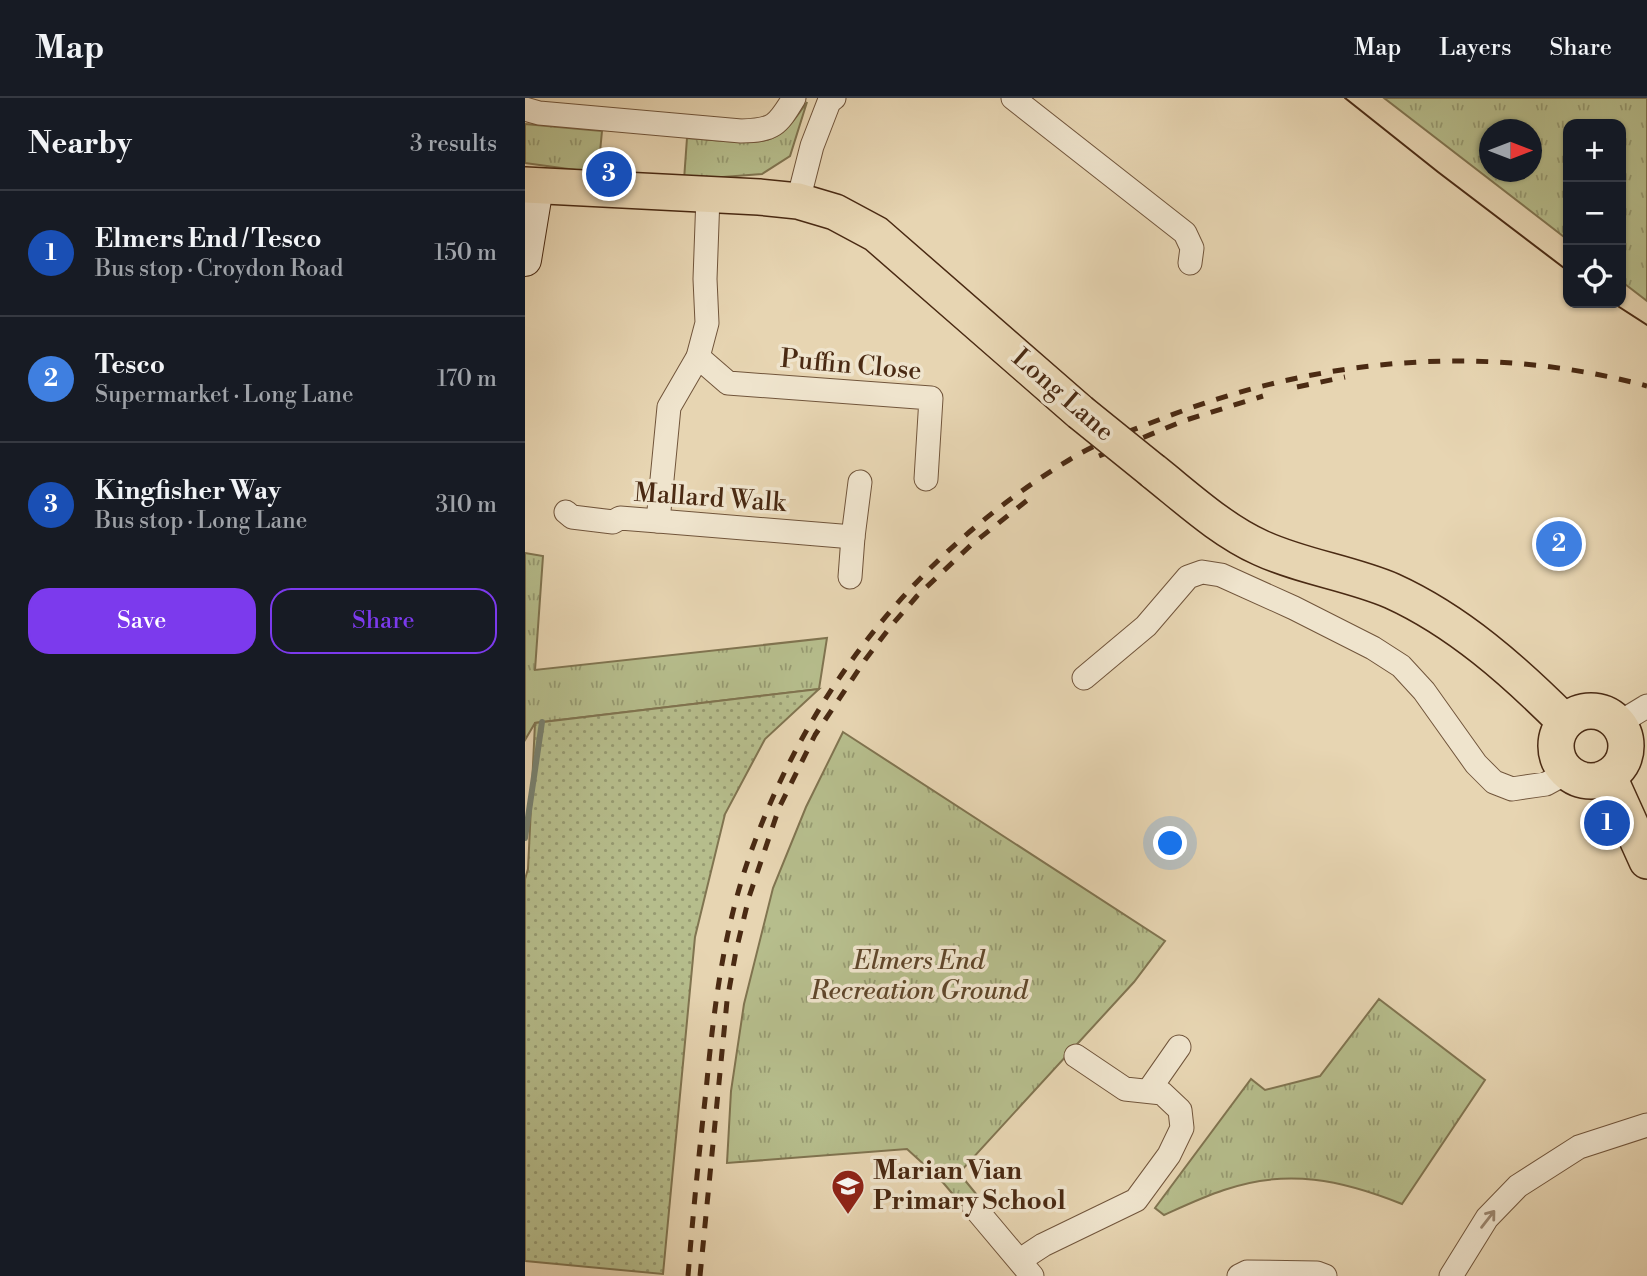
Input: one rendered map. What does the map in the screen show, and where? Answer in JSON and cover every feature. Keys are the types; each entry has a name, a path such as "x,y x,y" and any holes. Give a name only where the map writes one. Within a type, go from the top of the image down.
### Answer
{"main road":[{"name":"Long Lane","path":"531,186 798,201 835,212 876,234 1080,412 1211,517 1261,548 1392,592 1444,621 1520,677 1565,722"},
{"path":"1590,710 1633,715 1625,734 1627,751 1622,763 1609,777 1588,781 1576,778 1560,763 1556,746 1558,733 1565,722 1574,714 1590,710"},
{"path":"1609,777 1647,861"}],"street":[{"path":"525,109 539,113 741,131 765,130 781,118 794,98"},
{"path":"798,201 812,146 829,102 834,98"},
{"path":"1013,98 1185,233 1192,248 1190,263"},
{"path":"525,260 531,186"},
{"path":"658,521 669,407 698,357 707,323 705,279 708,196"},
{"name":"Puffin Close","path":"698,357 728,383 931,398 926,479"},
{"path":"850,577 860,482"},
{"name":"Mallard Walk","path":"566,512 572,517 613,522 620,519 658,521 853,537"},
{"path":"1084,678 1146,626 1188,577 1202,572 1221,575 1294,608 1373,648 1401,666 1424,691 1476,764 1494,782 1512,789 1546,784 1568,772"},
{"path":"1149,1090 1179,1047"},
{"path":"974,1207 1026,1268 1043,1245 1136,1200 1169,1155 1182,1128 1179,1110 1162,1093 1125,1089 1076,1056"},
{"path":"1451,1276 1487,1218 1518,1186 1579,1147 1647,1125"},
{"path":"1239,1276 1247,1272 1317,1273 1325,1276"}],"green space":[{"path":"1384,98 1647,98 1647,301 1626,285 1626,119 1563,119 1563,236 1493,182 1542,182 1542,119 1479,119 1479,171"},
{"path":"807,102 790,156 762,174 684,180 687,138 743,142 772,138 796,118"},
{"path":"525,124 602,131 598,173 525,163"},
{"path":"525,553 543,556 535,670 827,638 819,689 535,723 525,740"},
{"path":"819,689 765,739 725,814 695,937 663,1274 525,1261 525,879 528,869 535,723"},
{"name":"Elmers End Recreation Ground","path":"843,732 1165,941 1134,982 959,1173 981,1200 968,1212 940,1179 907,1149 727,1163 731,1091 744,1004 773,888 806,807"},
{"path":"1379,999 1485,1080 1402,1204 1336,1183 1292,1178 1247,1183 1164,1215 1155,1208 1251,1079 1265,1090 1320,1076"}],"waterway":[{"path":"525,838 542,722"}],"tram line":[{"path":"1345,98 1563,267"},
{"path":"1621,308 1647,325"}],"railway":[{"path":"688,1276 717,996 735,902 755,841 779,783 842,674 880,624 921,577 967,534 1016,495 1091,448 1220,398 1280,382 1340,370 1401,363 1463,361 1525,364 1586,372 1647,386"},
{"path":"1297,387 1345,377"},
{"path":"1099,456 1183,421 1263,396"},
{"path":"700,1276 727,1001 749,897 779,808 815,735 891,626 917,596 971,545 1030,498"}],"place":[{"name":"Kingfisher Way","path":"609,174"},
{"name":"Tesco","path":"1559,544"},
{"name":"Elmers End / Tesco","path":"1607,823"},
{"name":"Marian Vian Primary School","path":"848,1216"}]}
